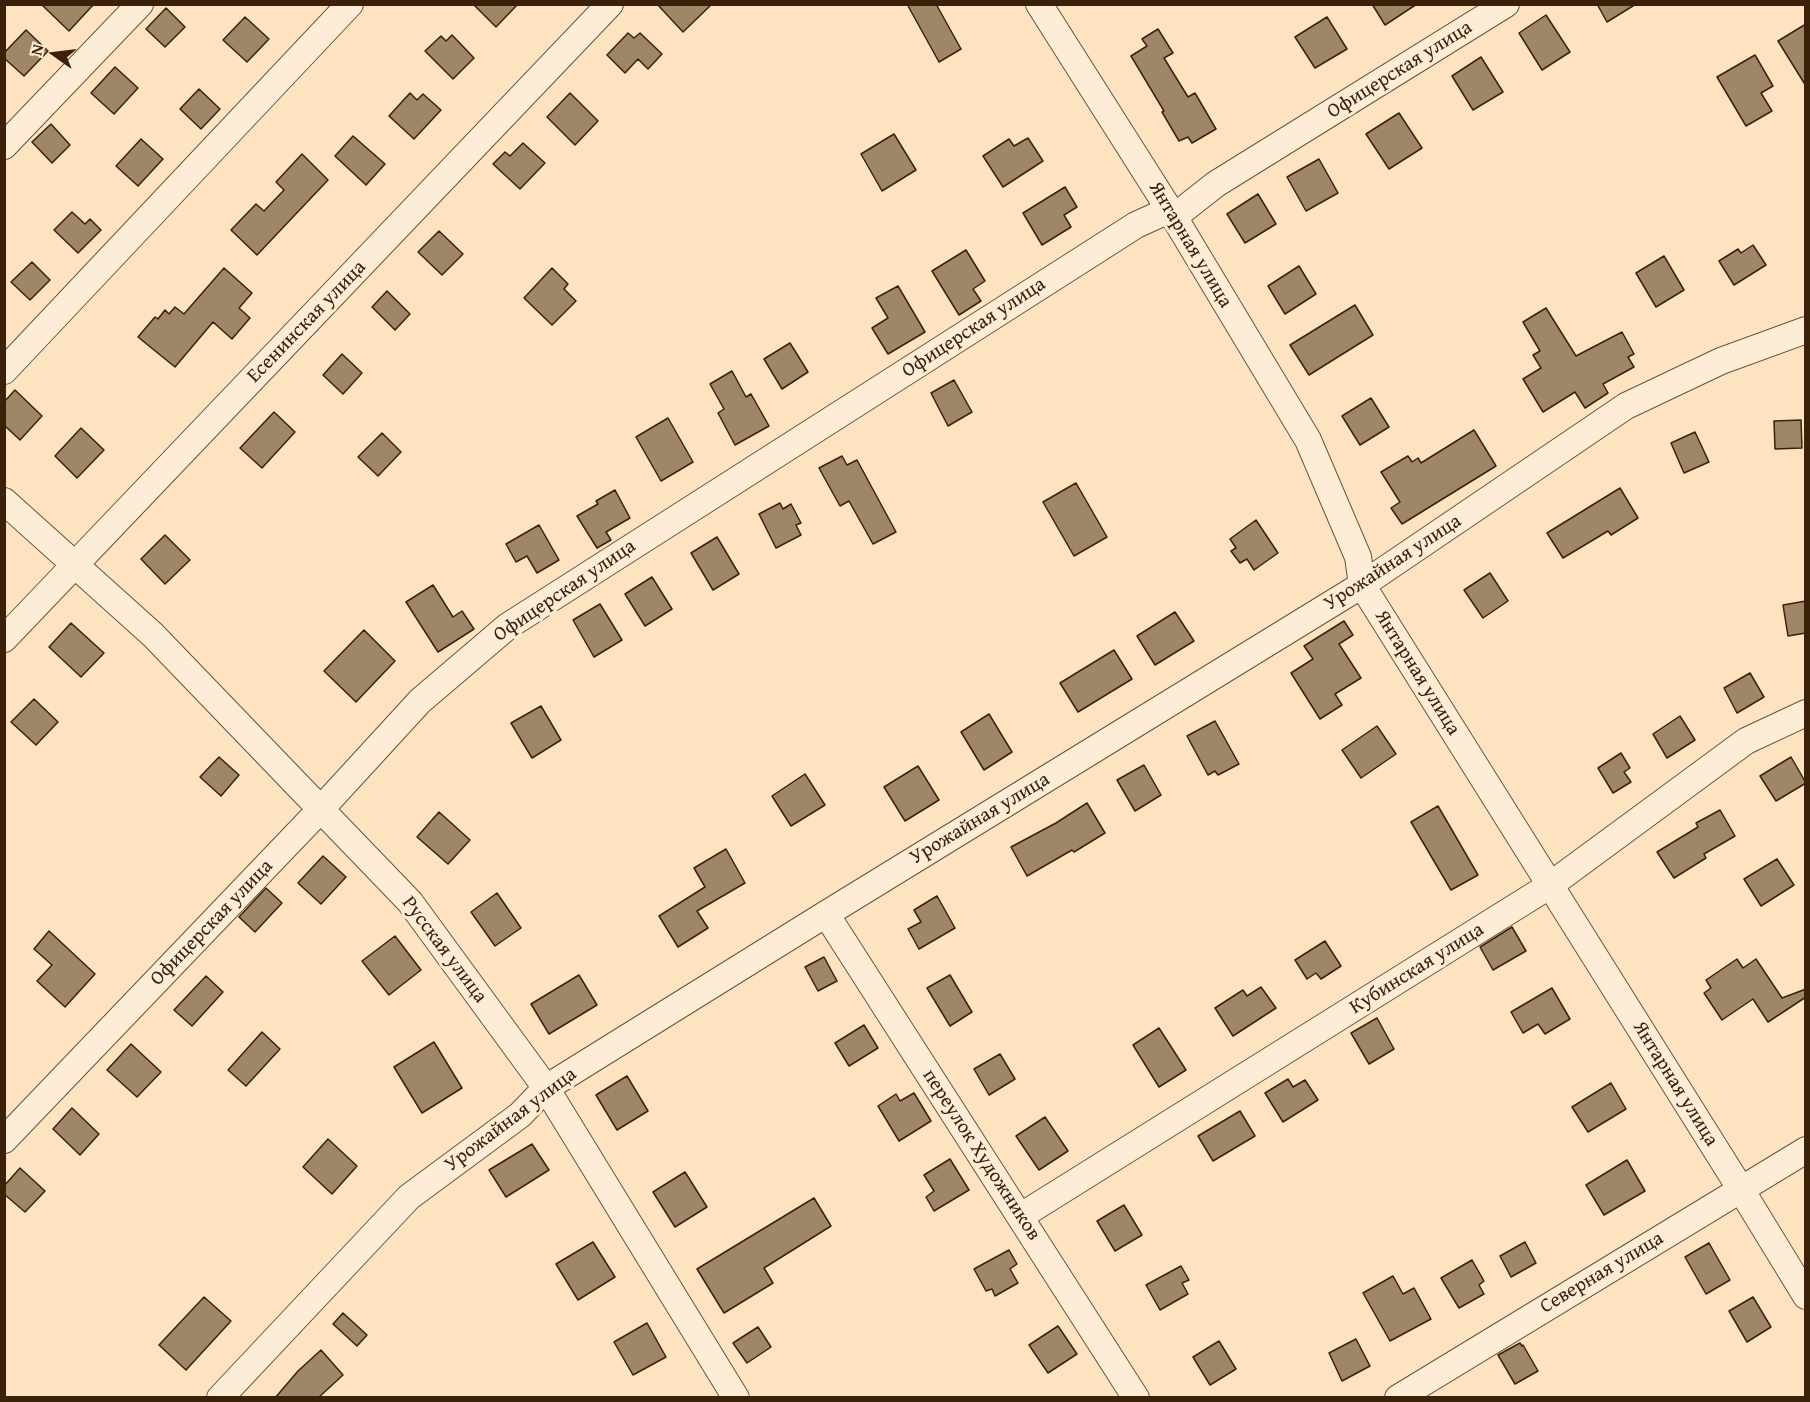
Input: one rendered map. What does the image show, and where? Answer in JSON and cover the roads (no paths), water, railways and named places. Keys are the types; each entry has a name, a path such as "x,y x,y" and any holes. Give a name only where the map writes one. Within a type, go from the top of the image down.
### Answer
{"street":[{"path":"4,146 140,4"},
{"path":"4,371 350,4"},
{"name":"Есенинская улица","path":"4,639 610,4"},
{"name":"Янтарная улица","path":"1039,4 1171,213 1308,440 1358,557 1362,585 1806,1296"},
{"name":"Офицерская улица","path":"4,1140 321,809 420,701 508,626 1126,231 1171,213 1506,4"},
{"name":"Урожайная улица","path":"220,1398 409,1197 520,1115 546,1088 1362,585 1626,406 1721,361 1806,330"},
{"name":"Русская улица","path":"4,501 153,635 410,902 546,1088 736,1398"},
{"name":"Кубинская улица","path":"1021,1216 1550,886 1746,741 1806,713"},
{"name":"переулок Художников","path":"826,914 1136,1398"},
{"name":"Северная улица","path":"1398,1398 1740,1188 1806,1150"}]}
